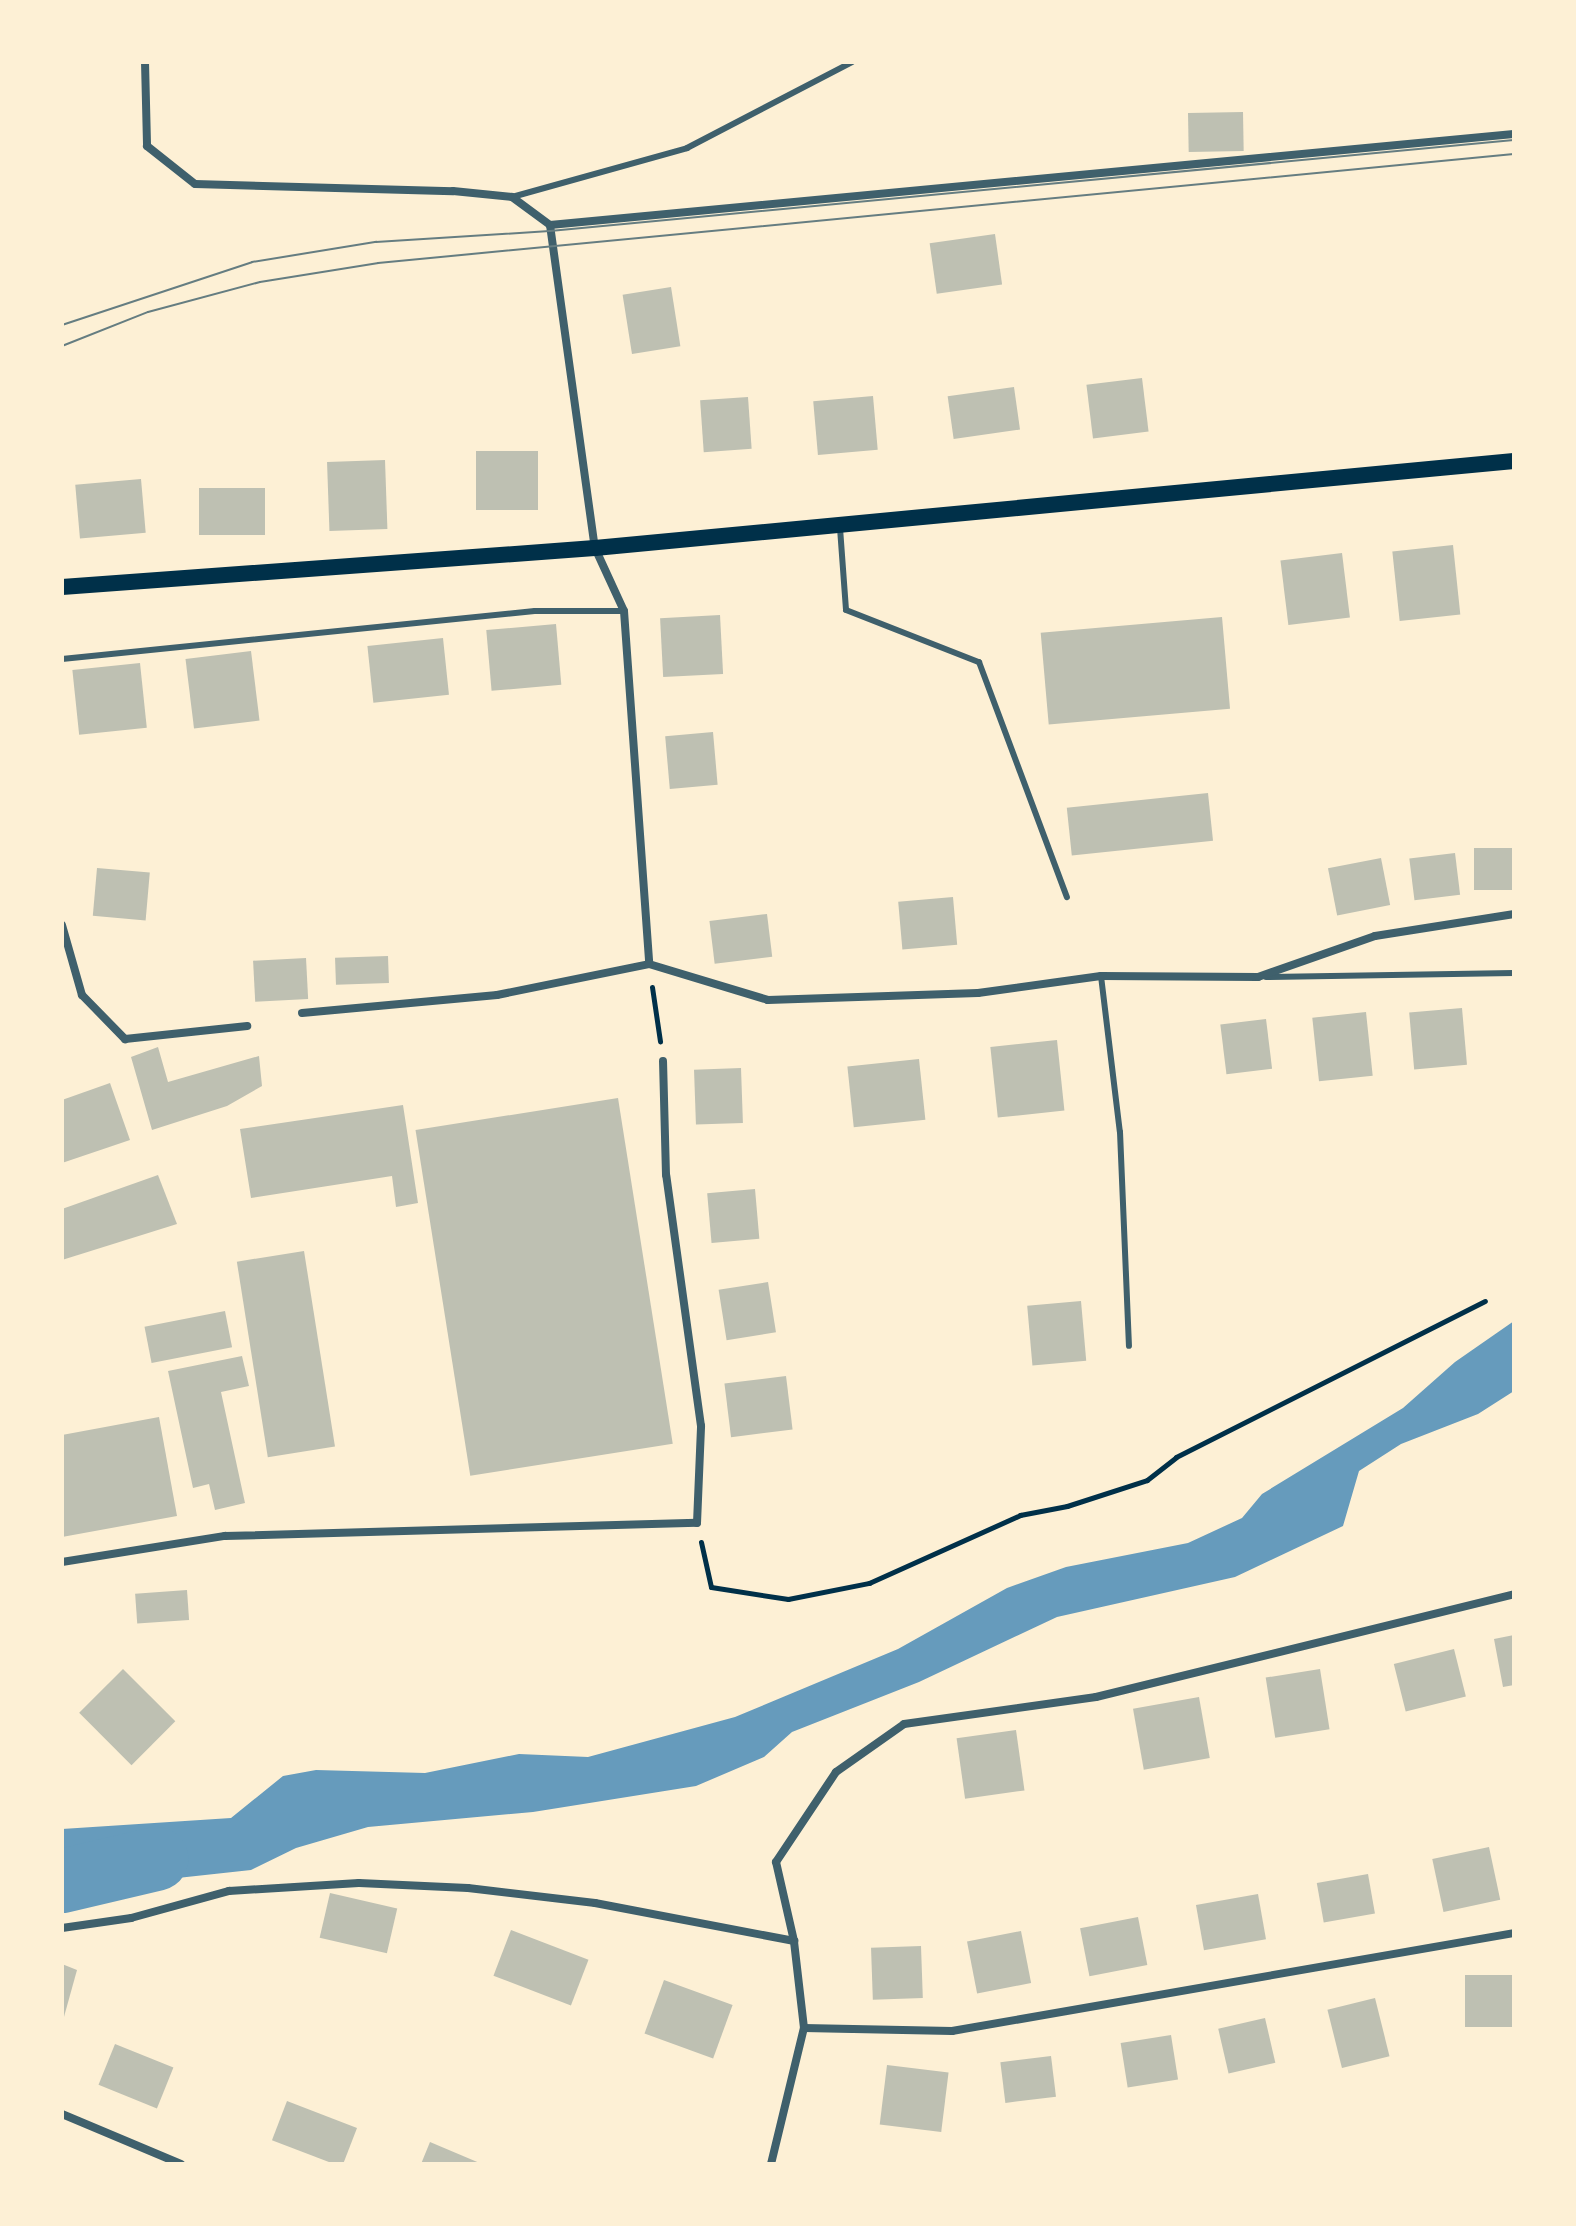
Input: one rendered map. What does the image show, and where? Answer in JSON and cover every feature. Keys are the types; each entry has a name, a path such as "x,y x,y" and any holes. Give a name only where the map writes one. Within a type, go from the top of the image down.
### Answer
{"main road":[{"path":"62,587 595,548 1514,461"}],"street":[{"path":"145,62 147,146 195,184 453,191 512,197 550,225 1514,134"},
{"path":"550,225 595,548 624,611 649,964"},
{"path":"302,1013 497,995 649,964 768,1000 978,993 1101,976 1258,977 1375,936 1514,914"},
{"path":"62,925 82,995 125,1039 247,1026"},
{"path":"62,1562 225,1536 697,1523 701,1426 666,1175 663,1061"},
{"path":"773,2162 804,2028 794,1941 776,1862 836,1772 904,1724 1096,1697 1514,1594"},
{"path":"62,1928 131,1918 229,1891 359,1883 468,1888 595,1903 794,1941"},
{"path":"804,2028 952,2031 1514,1933"},
{"path":"62,2114 181,2164"}],"lane":[{"path":"512,197 687,148 852,62"},
{"path":"840,525 846,610 979,662 1067,897"},
{"path":"62,659 535,611 624,611"},
{"path":"1258,977 1514,973"},
{"path":"1101,976 1120,1132 1129,1346"}],"path":[{"path":"649,964 663,1061"},
{"path":"697,1523 711,1587 788,1599 869,1583 1020,1515 1067,1506 1147,1480 1176,1457 1485,1301"}],"water":[{"path":"1514,1321 1514,1391 1478,1414 1401,1444 1359,1471 1343,1526 1235,1577 1057,1617 919,1682 792,1732 764,1757 696,1786 533,1812 368,1827 296,1848 251,1870 150,1881 113,1896 62,1880 62,1829 231,1818 283,1776 316,1770 425,1773 519,1754 588,1757 735,1717 898,1649 1007,1588 1066,1567 1188,1543 1242,1518 1262,1494 1403,1408 1455,1362"}],"building":[{"path":"1243,112 1244,151 1189,152 1188,113"},
{"path":"995,234 1002,285 937,294 930,243"},
{"path":"671,287 680,346 632,354 623,295"},
{"path":"1142,378 1149,432 1093,438 1086,385"},
{"path":"1014,387 1020,430 954,439 948,396"},
{"path":"873,396 878,450 818,455 813,401"},
{"path":"748,397 752,449 704,452 700,400"},
{"path":"476,451 538,451 538,510 476,510"},
{"path":"385,460 387,529 329,531 327,462"},
{"path":"141,479 146,533 80,539 75,485"},
{"path":"199,488 265,488 265,535 199,535"},
{"path":"1453,545 1460,615 1400,621 1392,551"},
{"path":"1342,553 1350,618 1288,625 1280,561"},
{"path":"720,615 723,674 663,677 660,618"},
{"path":"1222,617 1230,709 1049,725 1041,633"},
{"path":"556,624 561,685 492,691 486,630"},
{"path":"443,638 449,695 373,703 367,646"},
{"path":"251,651 260,720 194,729 185,659"},
{"path":"140,663 147,728 79,735 72,670"},
{"path":"713,732 718,785 670,789 665,736"},
{"path":"1208,793 1213,841 1072,856 1067,808"},
{"path":"1474,848 1514,848 1514,890 1474,890"},
{"path":"1455,853 1460,895 1414,900 1409,859"},
{"path":"1381,858 1390,905 1337,915 1328,868"},
{"path":"97,868 150,873 146,920 93,916"},
{"path":"953,897 957,945 902,950 898,902"},
{"path":"767,914 772,957 715,964 709,921"},
{"path":"388,956 389,983 336,985 335,958"},
{"path":"306,958 308,999 255,1002 253,961"},
{"path":"1462,1008 1467,1065 1414,1069 1409,1013"},
{"path":"1366,1012 1373,1076 1319,1081 1312,1018"},
{"path":"1266,1019 1272,1069 1226,1074 1220,1025"},
{"path":"1057,1040 1064,1111 998,1118 990,1047"},
{"path":"158,1047 168,1082 259,1056 262,1086 227,1106 152,1130 131,1057"},
{"path":"919,1059 925,1120 854,1127 847,1067"},
{"path":"741,1068 743,1123 696,1125 694,1070"},
{"path":"110,1083 130,1140 62,1163 62,1100"},
{"path":"618,1098 673,1444 470,1476 416,1130"},
{"path":"403,1105 418,1203 396,1207 392,1176 251,1198 240,1129"},
{"path":"158,1175 177,1224 62,1260 62,1209"},
{"path":"755,1189 759,1239 712,1243 707,1193"},
{"path":"304,1251 335,1447 268,1457 237,1262"},
{"path":"768,1282 776,1332 727,1340 719,1290"},
{"path":"1081,1301 1086,1361 1032,1365 1027,1306"},
{"path":"225,1311 232,1347 152,1363 145,1327"},
{"path":"242,1356 249,1386 221,1392 245,1503 215,1510 209,1484 193,1488 168,1371"},
{"path":"786,1376 793,1430 731,1437 724,1384"},
{"path":"159,1417 177,1516 62,1537 62,1435"},
{"path":"187,1590 189,1620 137,1624 135,1594"},
{"path":"1514,1635 1514,1685 1503,1687 1494,1639"},
{"path":"1454,1649 1466,1697 1406,1712 1394,1664"},
{"path":"123,1669 175,1721 131,1765 79,1713"},
{"path":"1320,1669 1330,1729 1275,1738 1266,1678"},
{"path":"1199,1697 1210,1758 1144,1770 1133,1709"},
{"path":"1016,1730 1024,1790 965,1799 957,1738"},
{"path":"1489,1847 1500,1900 1443,1912 1432,1859"},
{"path":"1368,1874 1375,1913 1324,1922 1317,1883"},
{"path":"330,1893 397,1909 387,1953 320,1938"},
{"path":"1258,1894 1266,1939 1204,1950 1196,1905"},
{"path":"1138,1917 1147,1965 1089,1976 1080,1928"},
{"path":"511,1930 588,1960 571,2005 493,1976"},
{"path":"1021,1931 1031,1983 977,1994 967,1941"},
{"path":"921,1946 923,1998 873,2000 871,1948"},
{"path":"62,1964 77,1970 62,2024"},
{"path":"1465,1975 1514,1975 1514,2027 1465,2027"},
{"path":"664,1980 733,2005 713,2059 645,2034"},
{"path":"1375,1998 1390,2056 1342,2068 1327,2010"},
{"path":"1265,2018 1275,2063 1229,2074 1218,2029"},
{"path":"1171,2035 1178,2079 1128,2087 1121,2043"},
{"path":"115,2044 173,2068 157,2108 99,2085"},
{"path":"1051,2056 1056,2097 1005,2103 1000,2062"},
{"path":"887,2065 949,2073 941,2132 880,2125"},
{"path":"287,2101 357,2128 343,2164 334,2164 272,2140"},
{"path":"430,2142 482,2164 421,2164"}],"waterway":[{"path":"62,1881 156,1859"}],"tram line":[{"path":"62,325 252,262 376,242 550,231 1514,140"},
{"path":"62,346 148,312 260,282 378,263 1514,154"}]}
